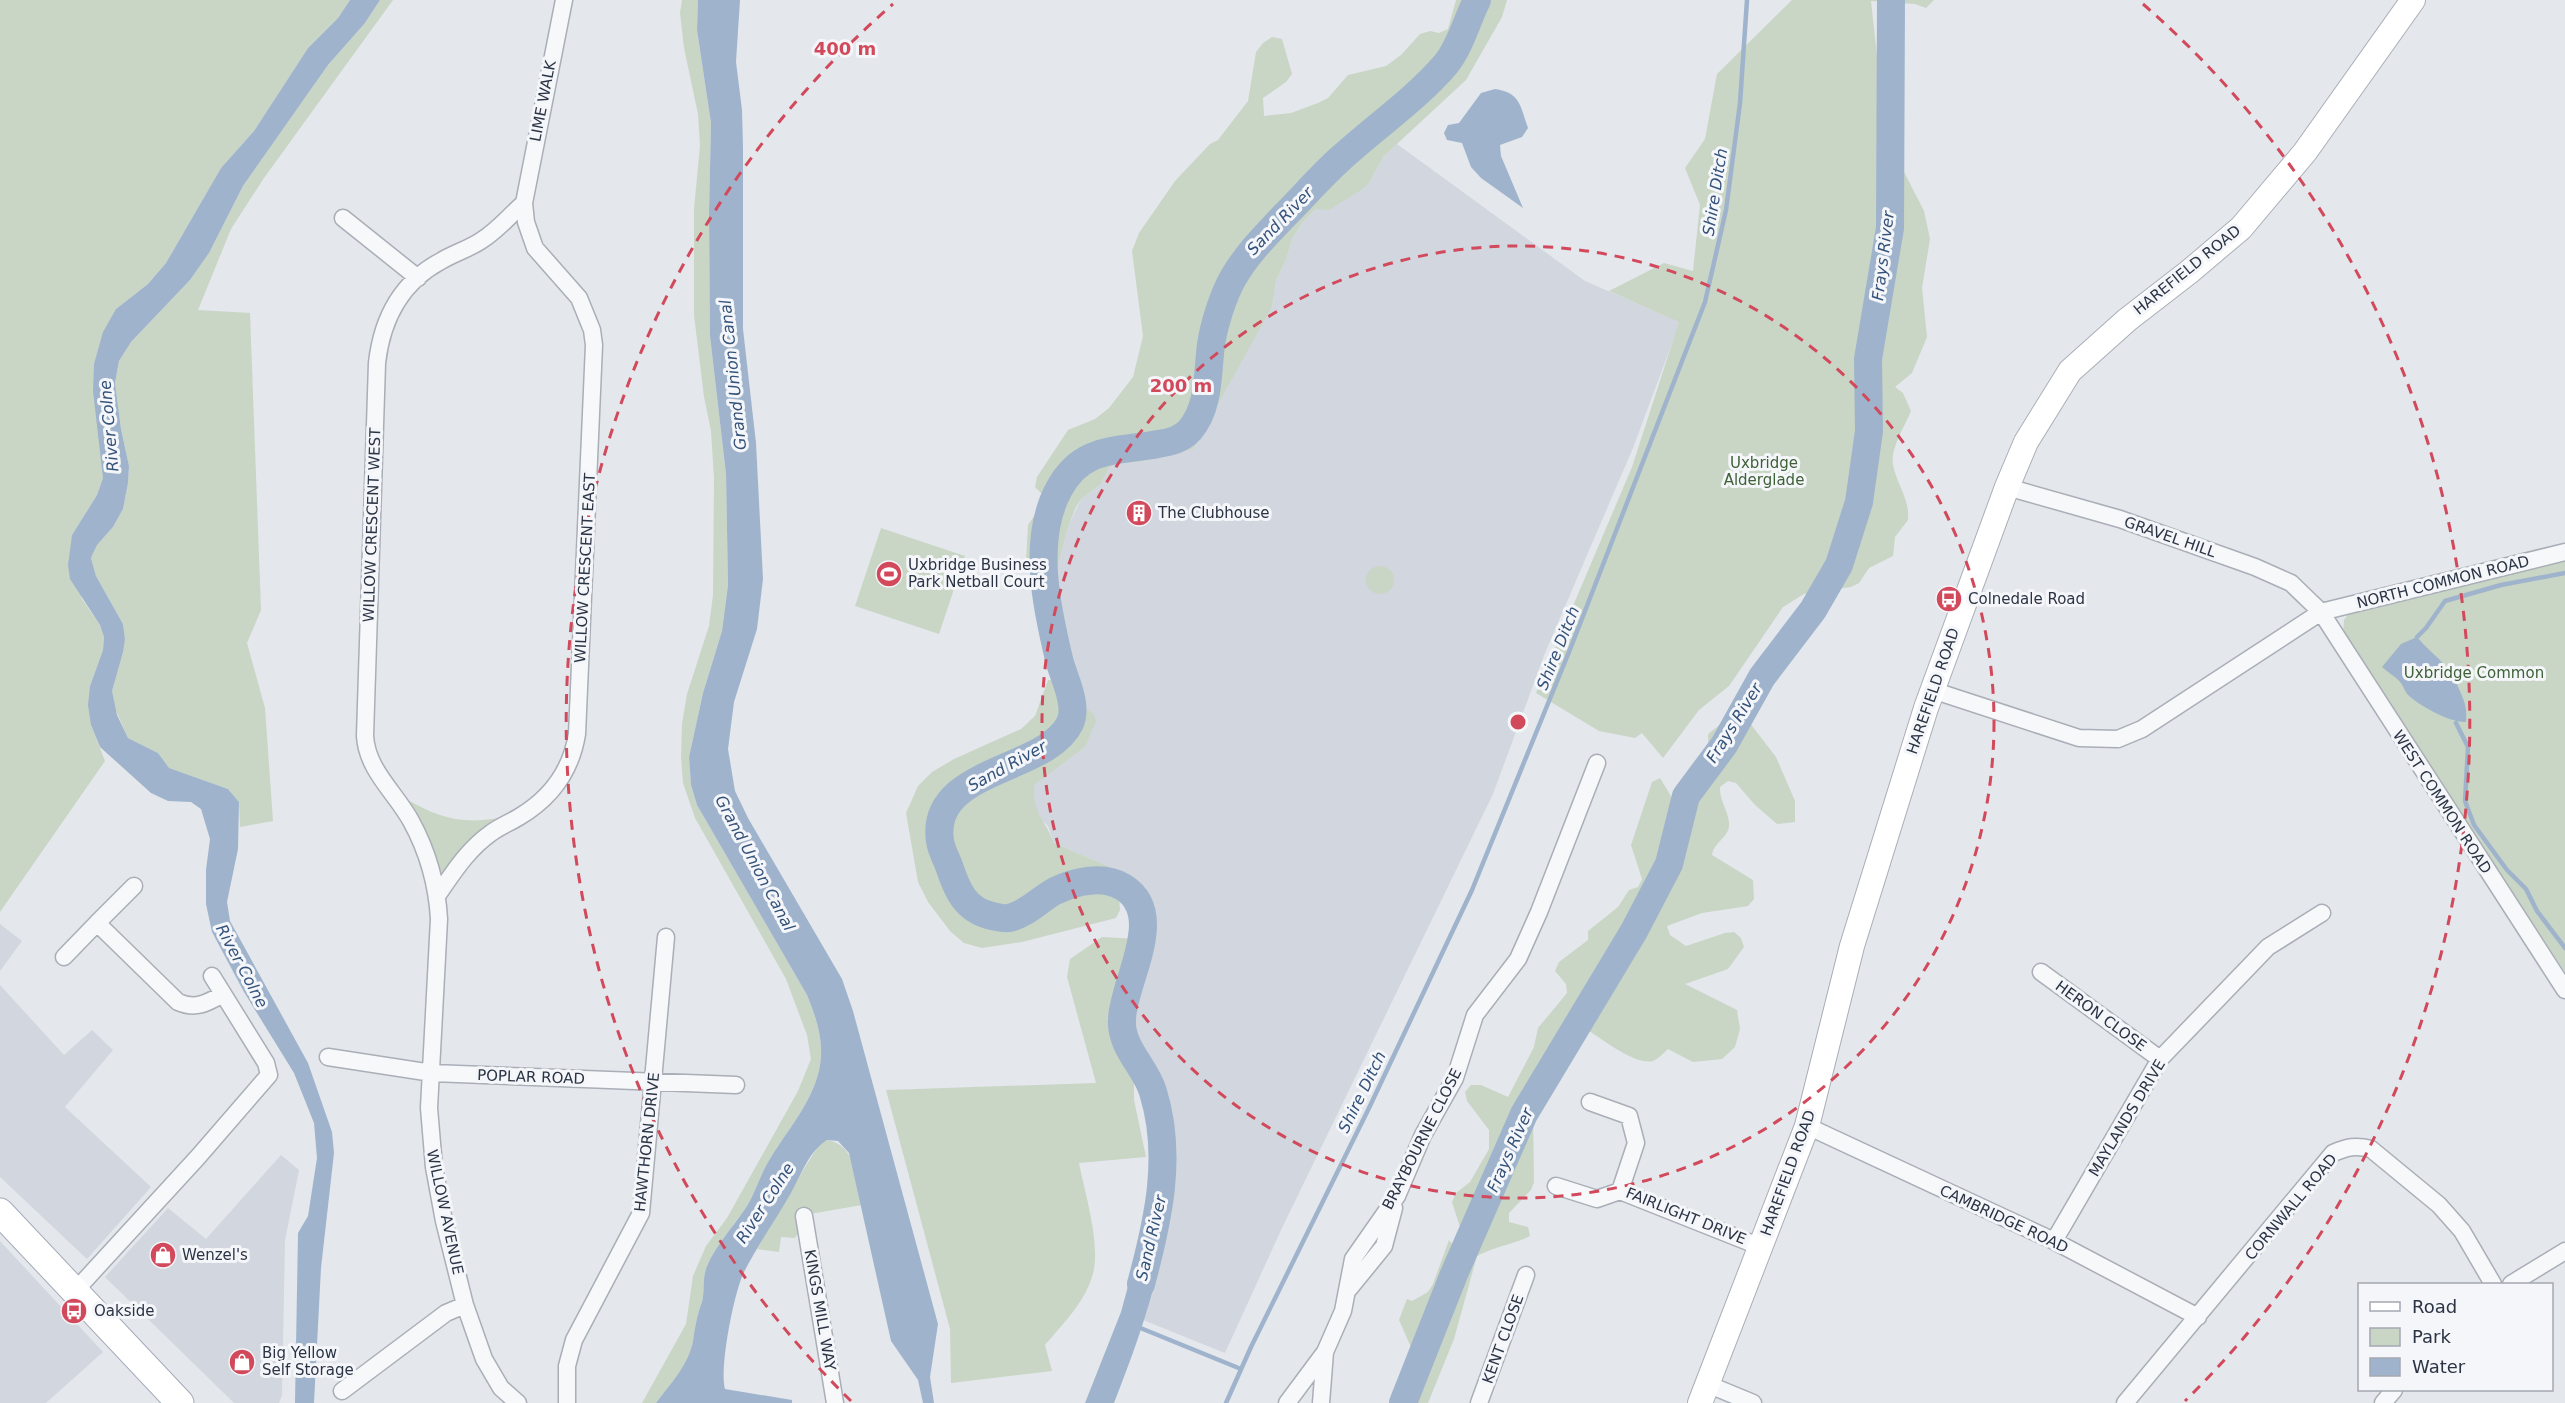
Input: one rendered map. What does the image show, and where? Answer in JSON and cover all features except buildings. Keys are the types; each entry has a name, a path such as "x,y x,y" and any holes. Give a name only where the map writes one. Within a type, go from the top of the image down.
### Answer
{"main road":[{"name":"HAREFIELD ROAD","path":"1703,1393 1807,1126 1852,946 1932,690 2026,442 2070,371 2127,320 2241,228 2305,152 2413,0"},
{"path":"0,1212 180,1403"}],"street":[{"name":"LIME WALK","path":"524,203 564,0"},
{"name":"WILLOW CRESCENT WEST","path":"437,896 423,844 397,798 370,763 365,736 379,345 388,315 418,278 440,261 484,239 524,203"},
{"name":"WILLOW CRESCENT EAST","path":"437,896 469,852 491,833 533,808 554,788 570,762 576,734 594,345 592,330 579,298 535,248 526,222 524,203"},
{"path":"343,218 418,278"},
{"name":"GRAVEL HILL","path":"2007,488 2120,519 2255,567 2291,583 2321,612"},
{"name":"NORTH COMMON ROAD","path":"2321,612 2565,552"},
{"path":"1932,690 2079,738 2118,739 2142,729 2321,612"},
{"name":"WEST COMMON ROAD","path":"2321,612 2565,990"},
{"name":"BRAYBOURNE CLOSE","path":"1325,1352 1342,1311 1347,1292 1384,1246 1397,1196 1423,1135 1455,1078 1475,1015 1518,959 1539,912 1597,762"},
{"path":"64,957 134,886"},
{"name":"WILLOW AVENUE","path":"437,896 439,919 429,1108 430,1146 444,1221 465,1305 488,1369 501,1388 518,1403"},
{"name":"MAYLANDS DRIVE","path":"2054,1241 2160,1059 2268,947 2322,913"},
{"path":"97,923 178,1002 191,1007 198,1006 223,994"},
{"name":"HAWTHORN DRIVE","path":"567,1403 567,1366 574,1340 641,1213 666,937"},
{"name":"HERON CLOSE","path":"2041,972 2160,1059"},
{"path":"75,1291 206,1148 269,1075 266,1063 212,975"},
{"name":"POPLAR ROAD","path":"328,1057 432,1073 736,1085"},
{"name":"FAIRLIGHT DRIVE","path":"1590,1102 1629,1116 1636,1143 1620,1191 1761,1247"},
{"name":"CAMBRIDGE ROAD","path":"1807,1126 2054,1241 2198,1317"},
{"name":"CORNWALL ROAD","path":"2125,1403 2333,1153 2359,1145 2371,1149 2439,1205 2462,1231 2492,1283"},
{"path":"1556,1186 1597,1198 1620,1191"},
{"name":"KINGS MILL WAY","path":"804,1216 835,1403"},
{"path":"2513,1283 2565,1251"},
{"name":"KENT CLOSE","path":"1479,1403 1526,1275"},
{"path":"342,1390 446,1313 465,1305"},
{"path":"1287,1403 1325,1352"},
{"path":"1321,1403 1325,1352"},
{"path":"2383,1403 2392,1391"},
{"path":"1703,1393 1753,1403"}],"shaded area":[{"path":"1397,144 1585,281 1680,322 1633,448 1545,653 1493,794 1282,1228 1225,1353 1143,1320 1156,1282 1163,1248 1165,1199 1160,1102 1129,1023 1155,930 1146,888 1117,870 1054,843 1048,826 1041,820 1033,804 1033,785 1085,747 1093,713 1085,708 1062,633 1055,592 1057,569 1068,527 1081,499 1101,484 1109,468 1116,462 1137,462 1272,307 1276,281 1292,239 1302,223 1316,209 1369,183 1384,156"},
{"path":"0,924 22,941 0,971"},
{"path":"0,985 64,1055 92,1030 113,1050 65,1107 151,1187 87,1259 0,1177"},
{"path":"281,1155 299,1170 285,1240 282,1395 279,1403 234,1403 105,1277 168,1208 206,1239"},
{"path":"0,1241 103,1352 46,1403 0,1403"}],"green space":[{"path":"0,0 350,0 338,18 308,48 254,131 221,168 166,263 148,284 116,309 103,478 97,495 72,535 82,599 100,625 104,637 103,650 90,686 91,725 105,761 0,912"},
{"path":"380,0 393,0 264,178 231,229 198,310 250,313 261,610 247,643 265,708 273,821 240,827 239,802 228,789 168,768 158,753 128,738 113,704 112,691 125,639 123,624 96,576 91,558 97,545 113,527 123,509 128,483 129,466 115,383 119,361 131,342 190,280 209,253 243,186 328,65 365,23"},
{"path":"682,0 698,0 697,30 711,123 710,336 726,474 728,585 722,631 703,693 689,757 691,785 697,805 807,995 819,1032 821,1056 819,1071 808,1099 767,1164 748,1204 720,1243 707,1266 702,1302 687,1359 656,1403 642,1403 686,1324 693,1276 706,1246 727,1218 798,1091 811,1059 807,1035 786,979 695,818 683,783 682,724 687,694 709,626 713,595 714,478 711,431 704,397 694,315 694,209 700,146 698,114 684,48 680,13"},
{"path":"1456,0 1507,0 1502,17 1466,80 1384,156 1369,183 1361,190 1329,210 1316,209 1302,223 1292,239 1276,281 1272,307 1193,449 1137,462 1116,462 1109,468 1101,484 1081,499 1076,507 1057,569 1031,568 1026,562 1028,525 1046,498 1035,487 1037,477 1068,430 1095,419 1109,408 1133,377 1143,336 1132,251 1139,233 1175,181 1210,144 1218,140 1248,101 1256,52 1272,37 1282,39 1292,74 1286,82 1263,98 1264,116 1291,113 1328,98 1348,75 1386,66 1401,55 1420,34 1430,31 1439,33 1448,29"},
{"name":"Uxbridge Alderglade","path":"1792,0 1934,0 1926,8 1915,4 1871,1 1879,74 1899,162 1924,211 1930,239 1922,288 1927,337 1912,373 1895,387 1903,393 1911,411 1896,445 1893,459 1895,472 1907,505 1908,520 1895,537 1893,556 1869,568 1859,583 1851,587 1804,594 1783,607 1729,686 1699,710 1663,758 1642,733 1635,738 1599,731 1536,693 1632,467 1679,322 1609,291 1664,263 1693,271 1700,205 1685,168 1705,139 1717,74"},
{"path":"881,528 965,556 939,634 855,606"},
{"name":"Uxbridge Common","path":"2565,558 2565,972 2343,635 2344,620 2349,613"},
{"path":"1380,566 1390,570 1394,580 1390,590 1380,594 1370,590 1366,580 1370,570"},
{"path":"1048,680 1057,680 1093,713 1096,721 1085,747 1034,785 1037,810 1054,843 1117,870 1120,910 1116,918 1022,942 982,948 964,943 950,931 928,902 918,882 906,813 918,786 932,772 954,759 1021,729 1035,716"},
{"path":"1730,717 1749,722 1776,757 1795,801 1795,822 1777,824 1755,805 1736,783 1728,781 1720,787 1729,826 1712,855 1753,880 1754,899 1748,906 1702,913 1667,926 1670,935 1686,946 1725,933 1734,932 1741,938 1744,947 1728,969 1685,984 1737,1010 1740,1029 1735,1047 1722,1059 1693,1062 1668,1049 1655,1060 1646,1061 1629,1056 1589,1031 1552,1070 1533,1113 1534,1182 1531,1190 1509,1213 1509,1222 1528,1227 1530,1236 1477,1256 1454,1339 1428,1403 1400,1403 1410,1363 1410,1345 1399,1320 1407,1299 1412,1301 1428,1292 1433,1284 1449,1240 1452,1244 1460,1227 1452,1202 1456,1193 1470,1182 1489,1149 1489,1130 1467,1101 1465,1092 1471,1085 1481,1085 1508,1097 1534,1047 1538,1028 1567,993 1566,984 1555,971 1559,962 1588,940 1588,931 1618,907 1629,890 1638,887 1642,879 1631,845 1652,782 1660,778 1674,801 1693,796 1704,776 1708,734"},
{"path":"404,798 429,811 452,818 476,820 505,817 443,873"},
{"path":"1102,937 1139,939 1147,945 1134,980 1122,993 1115,1010 1134,1081 1134,1100 1146,1157 1079,1163 1092,1220 1095,1265 1084,1296 1045,1345 1052,1371 951,1383 950,1329 886,1090 1096,1083 1067,977 1070,959"},
{"path":"827,1140 844,1148 854,1165 862,1205 810,1214 795,1238 781,1237 779,1252 757,1249 819,1145"}],"water":[{"name":"River Colne","path":"350,0 380,0 365,23 328,65 243,186 209,253 190,280 131,342 119,361 115,383 129,466 128,483 123,509 113,527 97,545 91,558 96,576 123,624 125,639 123,652 112,691 117,715 128,738 158,753 169,768 228,789 239,802 238,849 227,902 230,921 308,1063 332,1132 334,1153 321,1268 314,1403 295,1403 298,1233 308,1216 317,1158 314,1123 294,1073 244,992 212,932 206,904 206,870 210,839 201,809 191,802 168,801 151,793 100,747 91,725 88,705 90,686 103,650 104,637 100,625 70,579 68,565 72,535 97,495 103,478 93,391 94,364 103,332 116,309 148,284 166,263 221,168 254,131 308,48 338,18"},
{"path":"698,0 740,0 736,62 742,110 743,148 743,329 756,443 763,579 757,629 734,702 728,749 735,791 748,818 842,979 853,1011 938,1324 930,1377 934,1403 923,1403 918,1380 891,1341 849,1153 838,1141 827,1140 810,1157 744,1272 728,1330 724,1365 725,1389 792,1400 792,1403 656,1403 678,1374 691,1350 702,1302 707,1266 748,1204 767,1164 808,1099 819,1071 821,1056 819,1032 807,995 697,805 691,785 689,757 703,693 722,631 728,585 726,474 710,336 711,123 697,30"},
{"path":"1495,89 1515,97 1528,128 1522,137 1500,145 1501,156 1523,208 1481,178 1471,167 1462,143 1447,140 1444,133 1448,125 1459,123 1481,93"},
{"path":"2417,637 2451,673 2463,698 2466,722 2452,720 2419,703 2407,694 2398,680 2382,667 2401,644"},
{"path":"1139,1246 1163,1248 1154,1288 1135,1346 1114,1403 1085,1403 1121,1312"}],"waterway":[{"name":"Sand River","path":"1141,1284 1158,1212 1162,1140 1159,1116 1150,1083 1129,1048 1122,1029 1124,1004 1143,931 1142,914 1136,899 1123,887 1098,880 1072,884 1055,891 1016,916 1003,918 983,913 963,898 955,883 940,841 941,817 952,799 970,785 1038,752 1057,739 1070,723 1072,701 1050,621 1044,575 1044,552 1050,509 1068,475 1078,465 1101,453 1171,441 1190,430 1201,411 1204,400 1211,345 1217,319 1238,269 1263,238 1325,173 1421,90 1446,64 1459,42 1477,0"},
{"name":"Shire Ditch","path":"1226,1403 1472,890 1571,647 1705,302 1726,210 1740,103 1747,0"},
{"name":"Frays River","path":"1403,1403 1454,1274 1524,1114 1634,931 1669,864 1686,796 1724,745 1762,677 1813,610 1839,565 1859,502 1869,431 1868,359 1890,228 1891,0"},
{"path":"2417,637 2445,601 2501,585 2565,573"},
{"path":"2456,723 2468,747 2465,801 2474,825 2507,870 2526,889 2537,911 2565,948"},
{"path":"1138,1327 1241,1369"}],"place":[{"name":"The Clubhouse","path":"1139,513"},
{"name":"Uxbridge Business Park Netball Court","path":"889,574"},
{"name":"Colnedale Road","path":"1949,599"},
{"name":"Wenzel's","path":"163,1255"},
{"name":"Oakside","path":"74,1311"},
{"name":"Big Yellow Self Storage","path":"242,1362"}],"water label":[{"name":"Grand Union Canal","path":"733,375"},
{"name":"Grand Union Canal","path":"755,863"}]}
